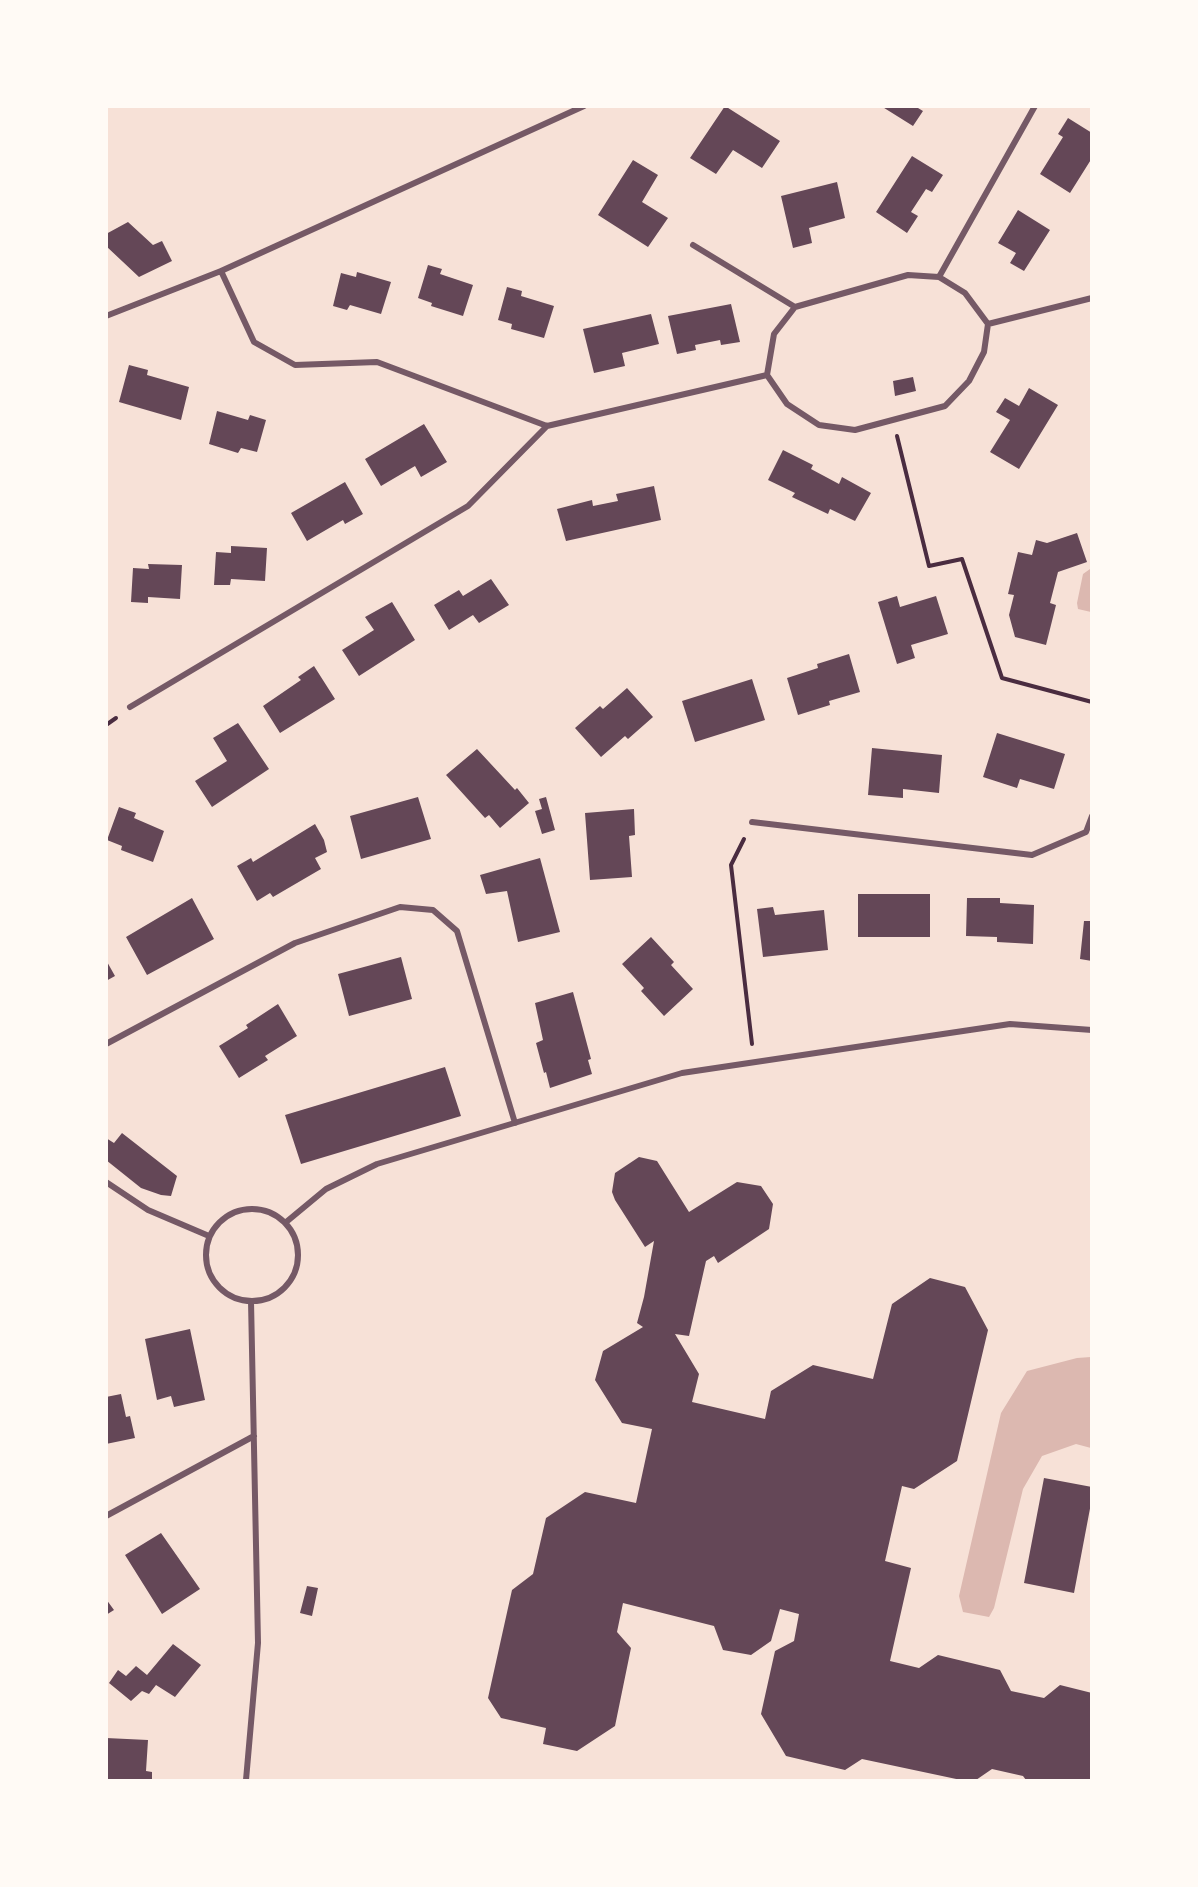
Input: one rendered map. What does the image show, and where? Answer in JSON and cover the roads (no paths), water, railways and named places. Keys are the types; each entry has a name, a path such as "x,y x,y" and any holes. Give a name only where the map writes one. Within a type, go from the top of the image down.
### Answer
{"street":[{"path":"106,316 221,272 584,106"},
{"path":"939,277 1035,106"},
{"path":"693,245 795,307"},
{"path":"221,272 255,342 295,365 377,362 547,426"},
{"path":"908,275 939,277 965,293 988,324 984,352 969,381 945,406 855,430 819,425 787,404 767,375 774,334 795,307 908,275"},
{"path":"988,324 1092,298"},
{"path":"130,707 468,506 547,426 767,375"},
{"path":"752,822 1032,855 1086,832 1092,816"},
{"path":"106,1044 295,943 400,907 433,910 457,931 515,1123"},
{"path":"285,1224 326,1189 377,1164 682,1073 1010,1024 1092,1030"},
{"path":"106,1182 148,1210 209,1236"},
{"path":"244,1209 268,1212 285,1224 293,1234 298,1261 294,1274 286,1286 264,1300 250,1301 236,1298 223,1291 213,1280 207,1266 206,1251 209,1236 214,1227 230,1214 244,1209"},
{"path":"246,1780 258,1643 250,1301"},
{"path":"106,1516 254,1436"}]}
